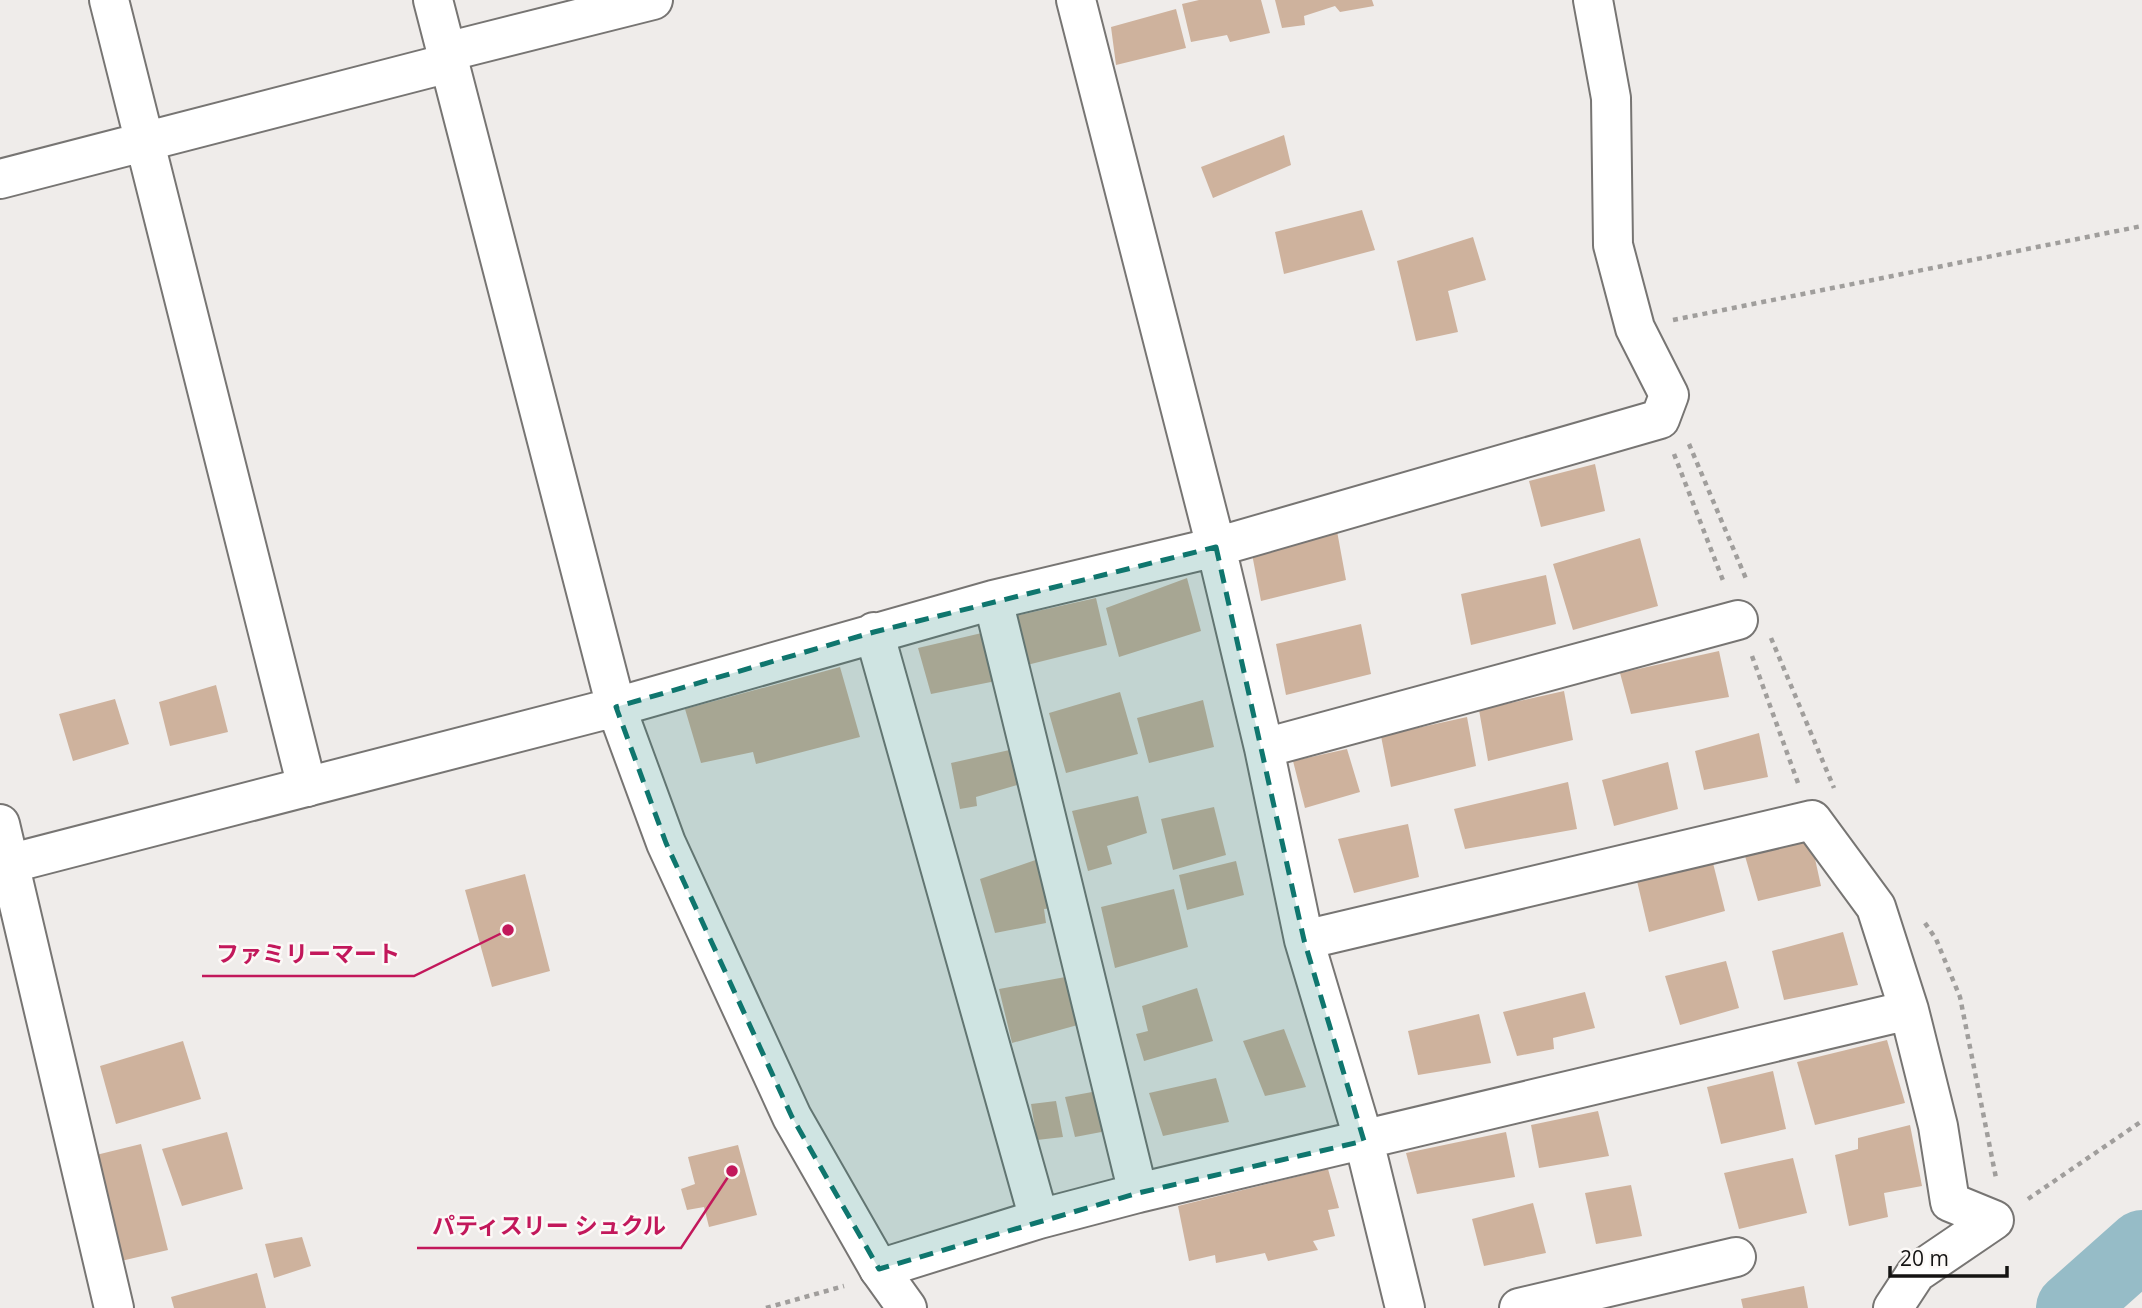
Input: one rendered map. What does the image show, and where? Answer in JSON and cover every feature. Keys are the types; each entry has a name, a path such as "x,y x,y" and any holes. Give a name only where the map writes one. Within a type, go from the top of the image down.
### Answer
{"street":[{"path":"109,0 307,787"},
{"path":"433,0 616,707 666,844 792,1117 879,1269 907,1308"},
{"path":"0,179 144,142 653,0"},
{"path":"1076,0 1216,547 1264,748 1304,940 1364,1141 1405,1308"},
{"path":"5,865 616,707 993,600 1216,547 1660,419 1669,395 1635,328 1613,245 1611,98 1593,0"},
{"path":"993,600 1138,1193"},
{"path":"1264,748 1738,620"},
{"path":"874,632 1039,1219"},
{"path":"1304,940 1812,820 1876,907 1909,1010 1938,1126 1950,1202 1994,1220"},
{"path":"0,824 5,865 114,1308"},
{"path":"879,1269 1039,1219 1138,1193 1909,1010"},
{"path":"1893,1308 1916,1273 1994,1220"},
{"path":"1519,1308 1736,1257"}],"path":[{"path":"1635,328 2142,226"},
{"path":"1994,1220 2060,1180 2142,1121"},
{"path":"765,1308 839,1288 879,1269"}],"highlighted area":[{"path":"1216,547 1304,940 1364,1141 1138,1193 879,1269 792,1117 666,843 616,707 874,632"}],"building":[{"path":"1199,0 1261,0 1270,33 1230,42 1227,35 1191,42 1182,4"},
{"path":"1275,0 1372,0 1374,6 1340,12 1335,6 1304,16 1305,25 1282,28"},
{"path":"1176,9 1186,48 1116,65 1111,27"},
{"path":"1284,135 1291,165 1213,198 1201,167"},
{"path":"1362,210 1375,250 1284,274 1275,232"},
{"path":"1473,237 1486,280 1448,291 1458,332 1416,341 1397,261"},
{"path":"1595,464 1605,511 1541,527 1529,481"},
{"path":"1337,531 1346,580 1261,601 1252,554"},
{"path":"1640,538 1658,606 1573,630 1553,564"},
{"path":"1546,575 1556,624 1471,645 1461,594"},
{"path":"1187,578 1201,631 1119,657 1106,608"},
{"path":"1096,598 1107,645 1027,665 1015,616"},
{"path":"1361,624 1371,674 1286,695 1276,644"},
{"path":"986,632 996,681 931,694 918,648"},
{"path":"1719,651 1729,697 1631,714 1620,673"},
{"path":"840,667 860,737 756,764 753,752 701,763 685,709"},
{"path":"216,685 228,732 170,746 159,702"},
{"path":"1564,691 1573,740 1488,761 1479,710"},
{"path":"1120,692 1138,754 1066,773 1049,713"},
{"path":"115,699 129,744 73,761 59,714"},
{"path":"1203,700 1214,747 1149,763 1137,718"},
{"path":"1467,717 1476,766 1391,787 1381,736"},
{"path":"1759,733 1768,777 1704,790 1695,751"},
{"path":"1014,749 1024,783 976,797 977,806 960,809 951,763"},
{"path":"1347,749 1360,792 1305,808 1293,761"},
{"path":"1668,762 1678,809 1614,826 1602,780"},
{"path":"1568,782 1577,829 1465,849 1454,809"},
{"path":"1138,796 1147,833 1107,846 1112,864 1088,871 1072,811"},
{"path":"1214,807 1226,855 1173,870 1161,819"},
{"path":"1408,824 1419,877 1354,893 1338,839"},
{"path":"1810,836 1821,886 1758,901 1743,849"},
{"path":"1047,856 1054,908 1044,909 1046,923 995,933 980,879"},
{"path":"1712,859 1725,911 1649,932 1637,881"},
{"path":"1236,861 1244,895 1187,910 1179,875"},
{"path":"525,874 550,971 492,987 465,890"},
{"path":"1174,889 1188,947 1115,968 1101,907"},
{"path":"1843,932 1858,985 1784,1000 1772,951"},
{"path":"1726,961 1739,1008 1680,1025 1665,976"},
{"path":"1071,976 1085,1023 1012,1043 999,989"},
{"path":"1197,988 1213,1041 1144,1061 1136,1034 1148,1031 1142,1006"},
{"path":"1585,992 1595,1028 1553,1038 1554,1049 1517,1056 1503,1012"},
{"path":"1479,1014 1491,1063 1418,1075 1408,1031"},
{"path":"1284,1029 1306,1087 1265,1096 1243,1041"},
{"path":"1887,1040 1905,1103 1815,1125 1797,1062"},
{"path":"183,1041 201,1099 116,1124 100,1066"},
{"path":"1773,1071 1786,1129 1721,1144 1707,1087"},
{"path":"1216,1078 1229,1122 1163,1136 1149,1093"},
{"path":"1103,1090 1112,1130 1075,1137 1065,1097"},
{"path":"1056,1101 1063,1137 1037,1140 1031,1104"},
{"path":"1598,1111 1609,1156 1539,1168 1531,1125"},
{"path":"1910,1125 1922,1186 1884,1193 1888,1217 1849,1226 1835,1155 1858,1149 1858,1138"},
{"path":"227,1132 243,1189 182,1206 162,1149"},
{"path":"1506,1132 1515,1177 1417,1194 1406,1153"},
{"path":"141,1144 168,1250 121,1261 96,1155"},
{"path":"738,1145 757,1215 709,1227 704,1207 687,1210 681,1189 695,1184 688,1157"},
{"path":"1793,1158 1807,1213 1739,1229 1724,1173"},
{"path":"1328,1169 1339,1208 1328,1210 1335,1236 1313,1241 1318,1250 1268,1261 1265,1253 1216,1263 1215,1255 1189,1261 1178,1206"},
{"path":"1631,1185 1642,1236 1596,1244 1585,1193"},
{"path":"1533,1203 1546,1253 1484,1266 1472,1219"},
{"path":"302,1237 311,1266 274,1278 265,1244"},
{"path":"257,1273 266,1308 174,1308 171,1297"},
{"path":"1804,1286 1808,1308 1743,1308 1741,1299"}],"waterway":[{"path":"2071,1308 2142,1245"}],"place":[{"name":"ファミリーマート","path":"508,930"},
{"name":"パティスリー シュクル","path":"732,1171"}]}
